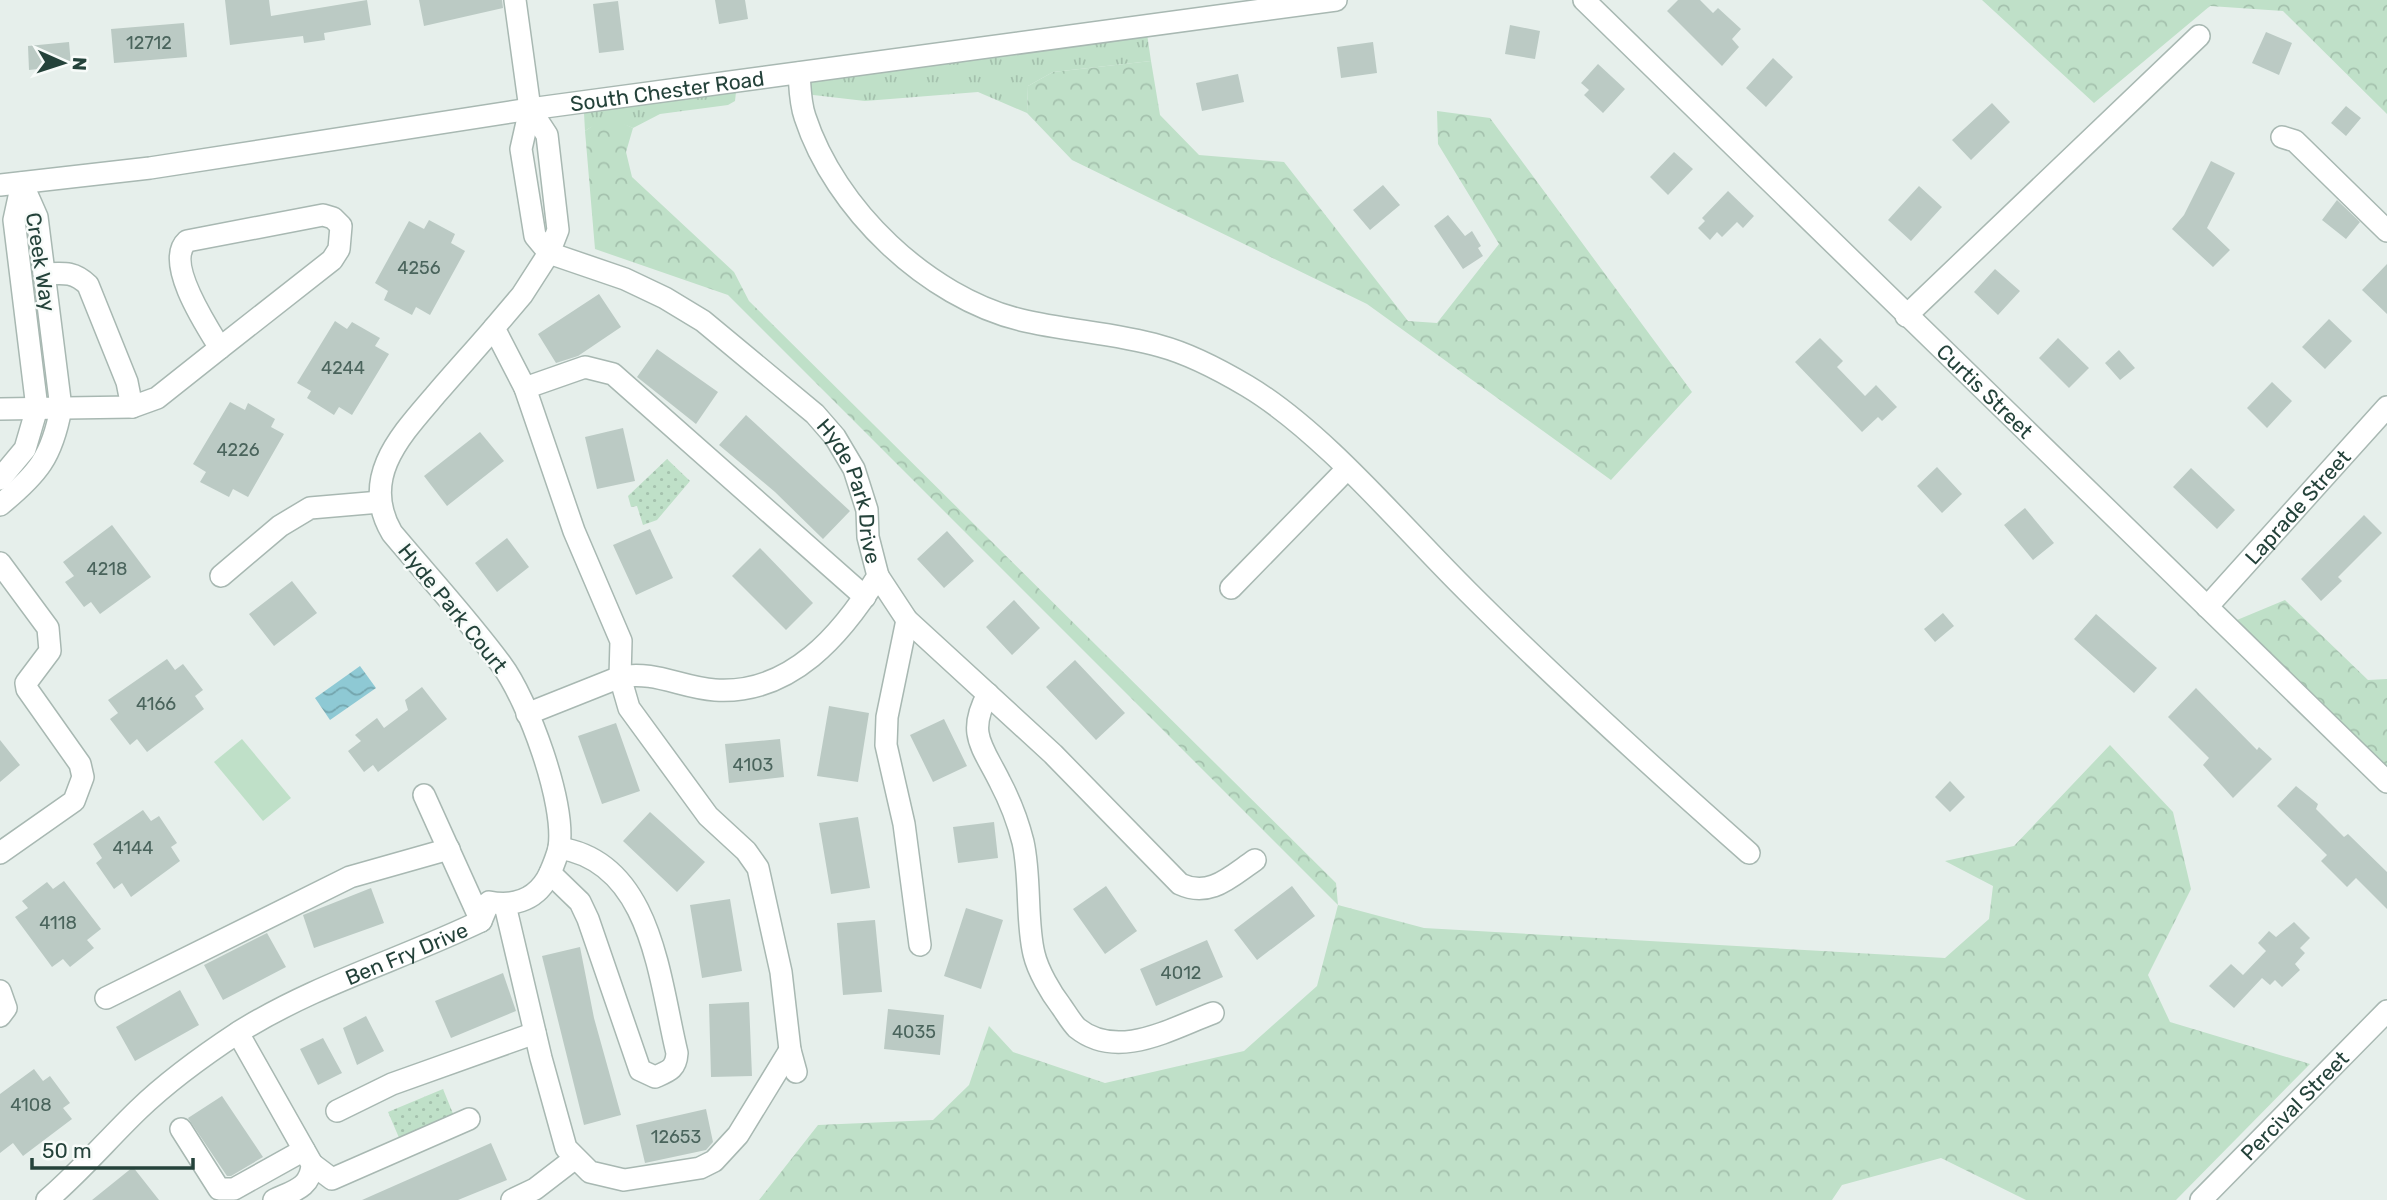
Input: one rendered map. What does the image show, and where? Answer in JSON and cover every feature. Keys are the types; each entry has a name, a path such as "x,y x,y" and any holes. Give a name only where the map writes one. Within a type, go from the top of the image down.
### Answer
{"street":[{"path":"221,576 280,526 310,508 380,502 380,486 390,455 401,434 522,295 549,253 558,230 547,135 530,109 515,0"},
{"name":"South Chester Road","path":"0,185 150,169 530,109 1336,0"},
{"name":"Curtis Street","path":"1584,0 2387,782"},
{"path":"1906,316 2199,36"},
{"path":"799,73 803,113 833,177 901,256 959,293 1018,319 1160,346 1201,362 1249,387 1297,424 1620,738 1749,853"},
{"path":"2283,137 2295,141 2387,231"},
{"name":"Creek Way","path":"0,505 31,479 45,460 55,437 61,408 37,217 22,183"},
{"name":"Creek Way","path":"0,479 25,449 37,408 14,220 22,183"},
{"path":"0,410 132,407 157,397 220,348 332,260 339,249 342,236 341,226 333,218 323,215 187,241 181,247 179,255 185,281 196,309 220,348"},
{"name":"Hyde Park Drive","path":"549,253 625,279 665,298 703,321 815,414 835,437 854,469 867,510 868,537 878,576 865,597 818,654 797,670 773,680 734,690 713,690 654,675 620,677"},
{"path":"44,274 68,272 79,276 88,285 127,382 132,407"},
{"path":"494,328 525,388 574,531 621,641 620,677 629,708 708,816 746,851 758,868 781,972 790,1050 796,1072"},
{"path":"525,388 585,367 613,374 865,597"},
{"name":"Laprade Street","path":"2207,607 2387,407"},
{"path":"1231,587 1346,470"},
{"name":"Hyde Park Court","path":"380,502 383,518 392,533 501,664 518,690 527,714"},
{"path":"0,563 48,628 50,651 26,682 27,689 80,764 83,777 74,801 0,853"},
{"path":"878,576 907,620 1053,754 1180,884 1205,890 1215,887 1255,860"},
{"path":"907,620 887,717 886,745 904,824 920,945"},
{"path":"527,714 620,677"},
{"path":"988,694 980,709 976,726 978,744 1000,781 1023,841 1034,954 1055,998 1077,1028 1104,1041 1135,1042 1213,1013"},
{"name":"Ben Fry Drive","path":"47,1200 139,1109 180,1074 238,1033 294,1000 346,975 426,947 481,921 489,902 505,905 531,897 543,886 559,848 556,793 527,714"},
{"path":"424,795 481,921"},
{"path":"550,873 572,893 588,919 639,1070 655,1077 671,1070 677,1053 649,938 636,904 624,885 608,869 589,857 559,848"},
{"path":"106,998 350,877 449,849"},
{"path":"505,905 566,1148 574,1159 590,1172 606,1179 624,1180 700,1168 714,1161 738,1135 790,1050"},
{"path":"0,991 6,1008 0,1016"},
{"name":"Percival Street","path":"2201,1200 2387,1011"},
{"path":"238,1033 308,1157 312,1176 306,1185 274,1200"},
{"path":"337,1111 392,1084 535,1033"},
{"path":"308,1157 332,1179 469,1119"},
{"path":"181,1129 219,1189 234,1189 308,1157"},
{"path":"512,1200 535,1189 574,1159"}],"green space":[{"path":"1982,0 2387,0 2387,114 2283,11 2210,6 2094,103"},
{"path":"1147,34 1151,61 1053,72 1028,86 1027,113 978,92 865,101 796,93 788,83"},
{"path":"1151,61 1160,115 1199,155 1284,162 1408,321 1437,323 1499,244 1438,144 1437,111 1490,118 1692,392 1611,480 1367,304 1072,160 1027,113 1028,86 1053,72"},
{"path":"736,92 735,101 728,105 660,114 633,128 608,122 585,131 584,113"},
{"path":"600,121 620,122 633,128 626,152 632,177 734,272 749,301 1336,883 1338,905 728,295 595,249 585,131"},
{"path":"667,459 690,481 657,520 643,525 637,506 631,507 628,496"},
{"path":"2285,600 2368,680 2387,679 2387,769 2237,620"},
{"path":"242,739 291,798 263,821 214,762"},
{"path":"2110,745 2173,812 2191,889 2148,975 2170,1022 2310,1064 2176,1200 2026,1200 1941,1158 1842,1185 1832,1200 759,1200 818,1125 933,1120 969,1085 989,1026 1013,1052 1105,1083 1244,1051 1317,986 1338,905 1424,928 1945,958 1989,919 1993,886 1945,861 2014,846"},
{"path":"443,1089 454,1116 400,1140 388,1112"}],"water":[{"path":"360,666 376,688 330,720 315,698"}],"building":[{"path":"225,0 269,0 271,16 367,0 371,25 324,33 325,40 304,43 303,36 230,45"},
{"path":"419,0 502,0 503,8 424,26"},
{"path":"715,0 745,0 748,19 719,24"},
{"path":"1678,0 1700,0 1713,13 1718,8 1741,29 1732,39 1739,47 1722,66 1667,11"},
{"path":"618,1 624,50 599,53 593,4"},
{"path":"184,23 187,57 114,63 111,29"},
{"path":"1510,25 1540,31 1535,59 1505,54"},
{"path":"2266,32 2292,43 2279,75 2252,63"},
{"path":"69,42 71,65 29,70 28,46"},
{"path":"1373,42 1377,73 1341,78 1337,47"},
{"path":"1773,58 1793,77 1766,107 1746,88"},
{"path":"1598,64 1625,89 1603,113 1584,95 1589,90 1581,83"},
{"path":"1238,74 1244,102 1202,111 1196,83"},
{"path":"1992,103 2010,122 1971,160 1952,140"},
{"path":"2346,106 2361,118 2346,136 2331,123"},
{"path":"1674,152 1693,169 1668,195 1650,177"},
{"path":"2211,161 2235,173 2207,228 2230,250 2213,267 2172,229 2184,215"},
{"path":"1383,185 1400,205 1370,230 1353,210"},
{"path":"1919,186 1942,207 1911,241 1888,220"},
{"path":"1728,191 1754,216 1743,228 1737,222 1722,237 1717,232 1710,240 1698,228 1705,221 1702,218"},
{"path":"2337,200 2360,222 2346,239 2322,220"},
{"path":"1448,215 1465,236 1472,231 1481,246 1478,248 1483,256 1463,269 1434,226"},
{"path":"429,220 455,234 451,243 465,251 430,315 416,307 412,315 384,300 388,291 375,283 409,221 424,229"},
{"path":"2387,264 2387,314 2362,290"},
{"path":"1995,269 2020,291 1998,315 1974,292"},
{"path":"599,294 621,327 578,356 556,363 538,334"},
{"path":"2329,319 2352,341 2325,369 2302,347"},
{"path":"335,321 347,329 352,322 380,338 375,346 389,354 352,415 339,407 334,415 307,398 311,391 297,383"},
{"path":"1820,338 1843,361 1837,367 1865,396 1876,385 1897,407 1882,421 1878,417 1862,432 1795,362"},
{"path":"2058,338 2089,368 2069,388 2039,358"},
{"path":"657,349 718,392 696,424 637,377"},
{"path":"2119,350 2135,368 2120,380 2105,363"},
{"path":"2272,382 2292,401 2267,428 2247,408"},
{"path":"230,402 245,410 248,403 275,419 271,427 284,434 248,497 233,489 229,497 200,482 206,472 193,464"},
{"path":"746,415 850,511 823,539 775,492 719,445"},
{"path":"623,428 635,481 597,489 585,437"},
{"path":"480,432 504,461 447,506 424,476"},
{"path":"1937,467 1962,494 1942,513 1917,486"},
{"path":"2191,468 2235,510 2217,529 2173,487"},
{"path":"2025,508 2054,543 2033,560 2004,525"},
{"path":"2364,515 2382,533 2338,577 2342,581 2321,601 2301,579"},
{"path":"112,525 151,577 100,614 91,602 84,607 65,582 74,576 63,562"},
{"path":"650,529 673,578 636,595 613,545"},
{"path":"947,531 974,561 944,588 917,559"},
{"path":"507,538 529,567 497,592 475,563"},
{"path":"760,548 813,603 786,630 732,576"},
{"path":"292,581 317,613 274,646 249,614"},
{"path":"1014,600 1040,628 1012,655 986,627"},
{"path":"1943,613 1954,626 1935,642 1924,629"},
{"path":"2096,614 2157,668 2134,693 2074,639"},
{"path":"167,659 175,670 183,664 203,690 195,696 204,709 147,752 137,739 130,745 110,719 118,713 108,700"},
{"path":"1075,660 1125,713 1096,740 1046,687"},
{"path":"422,687 447,719 378,772 373,765 364,772 348,751 361,741 355,735 377,718 384,728 408,710 405,700"},
{"path":"2196,688 2257,750 2259,747 2272,759 2233,798 2203,765 2209,758 2168,717"},
{"path":"829,706 869,713 858,782 817,776"},
{"path":"944,719 967,766 933,782 910,735"},
{"path":"616,723 640,791 602,804 578,736"},
{"path":"780,739 784,777 729,783 725,744"},
{"path":"0,740 20,765 0,782"},
{"path":"1950,781 1965,797 1950,812 1935,797"},
{"path":"2296,786 2318,804 2316,809 2344,837 2348,834 2387,872 2387,909 2356,878 2347,887 2321,861 2327,855 2277,806"},
{"path":"143,810 151,821 159,816 177,843 171,847 180,861 131,897 122,883 114,889 96,863 102,858 93,844"},
{"path":"650,812 705,862 677,892 623,841"},
{"path":"858,817 870,888 831,894 819,823"},
{"path":"994,822 998,858 958,863 953,827"},
{"path":"64,881 101,929 87,940 94,948 70,967 63,959 52,967 15,917 28,908 22,901 47,882 53,889"},
{"path":"1106,886 1137,931 1105,954 1073,909"},
{"path":"1292,886 1315,916 1257,960 1234,930"},
{"path":"371,888 384,923 314,948 303,915"},
{"path":"730,899 742,971 702,978 690,905"},
{"path":"966,908 1003,920 981,989 944,976"},
{"path":"875,920 882,992 843,995 837,923"},
{"path":"2294,922 2310,938 2300,948 2305,953 2295,964 2300,970 2282,987 2275,980 2270,985 2262,978 2234,1008 2209,986 2231,964 2243,975 2266,951 2258,943 2269,931 2276,937"},
{"path":"267,933 286,967 223,1000 204,965"},
{"path":"1207,940 1223,977 1156,1006 1140,969"},
{"path":"580,947 594,1018 621,1115 584,1125 542,956"},
{"path":"503,973 516,1011 451,1038 435,1001"},
{"path":"180,990 199,1025 135,1061 116,1027"},
{"path":"749,1002 752,1076 711,1077 709,1004"},
{"path":"888,1009 944,1015 940,1055 884,1049"},
{"path":"366,1016 384,1051 357,1065 343,1028"},
{"path":"323,1038 342,1073 318,1085 300,1049"},
{"path":"34,1069 43,1081 50,1076 70,1103 63,1108 72,1119 23,1156 13,1143 0,1153 0,1094"},
{"path":"222,1096 263,1157 231,1176 227,1176 188,1118"},
{"path":"706,1109 713,1142 706,1150 645,1163 636,1125"},
{"path":"491,1143 507,1180 458,1200 362,1200"},
{"path":"133,1167 159,1200 92,1200"}]}
